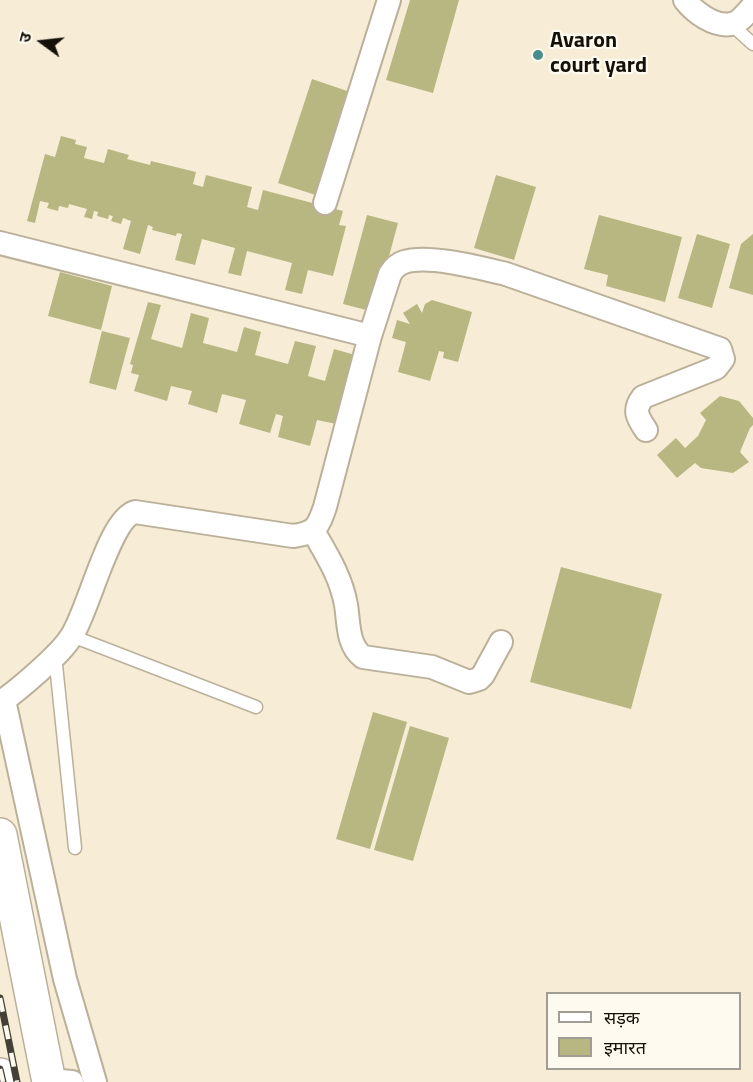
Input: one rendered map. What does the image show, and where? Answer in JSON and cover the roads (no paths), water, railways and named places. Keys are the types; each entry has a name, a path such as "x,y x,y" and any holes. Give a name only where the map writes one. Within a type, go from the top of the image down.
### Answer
{"highway":[{"path":"0,835 53,1082"},
{"path":"0,1075 1,1082"}],"street":[{"path":"325,203 389,0"},
{"path":"684,0 707,20 732,25 753,6"},
{"path":"0,243 370,336"},
{"path":"94,1082 65,979 2,701 55,655 72,636 115,533 125,517 135,512 293,536 313,531 318,526 325,507 370,336 390,274 403,262 420,260 472,266 506,274 720,349 723,359 716,368 643,397 636,412 637,418 646,430"},
{"path":"313,531 342,586 351,643 363,657 432,667 469,682 483,675 501,642"}],"lane":[{"path":"732,25 753,44"},
{"path":"72,636 256,707"},
{"path":"55,655 75,848"}],"railway":[{"path":"0,998 17,1082"},
{"path":"0,1069 3,1082"}],"place":[{"name":"Avaron court yard","path":"538,55"}]}
